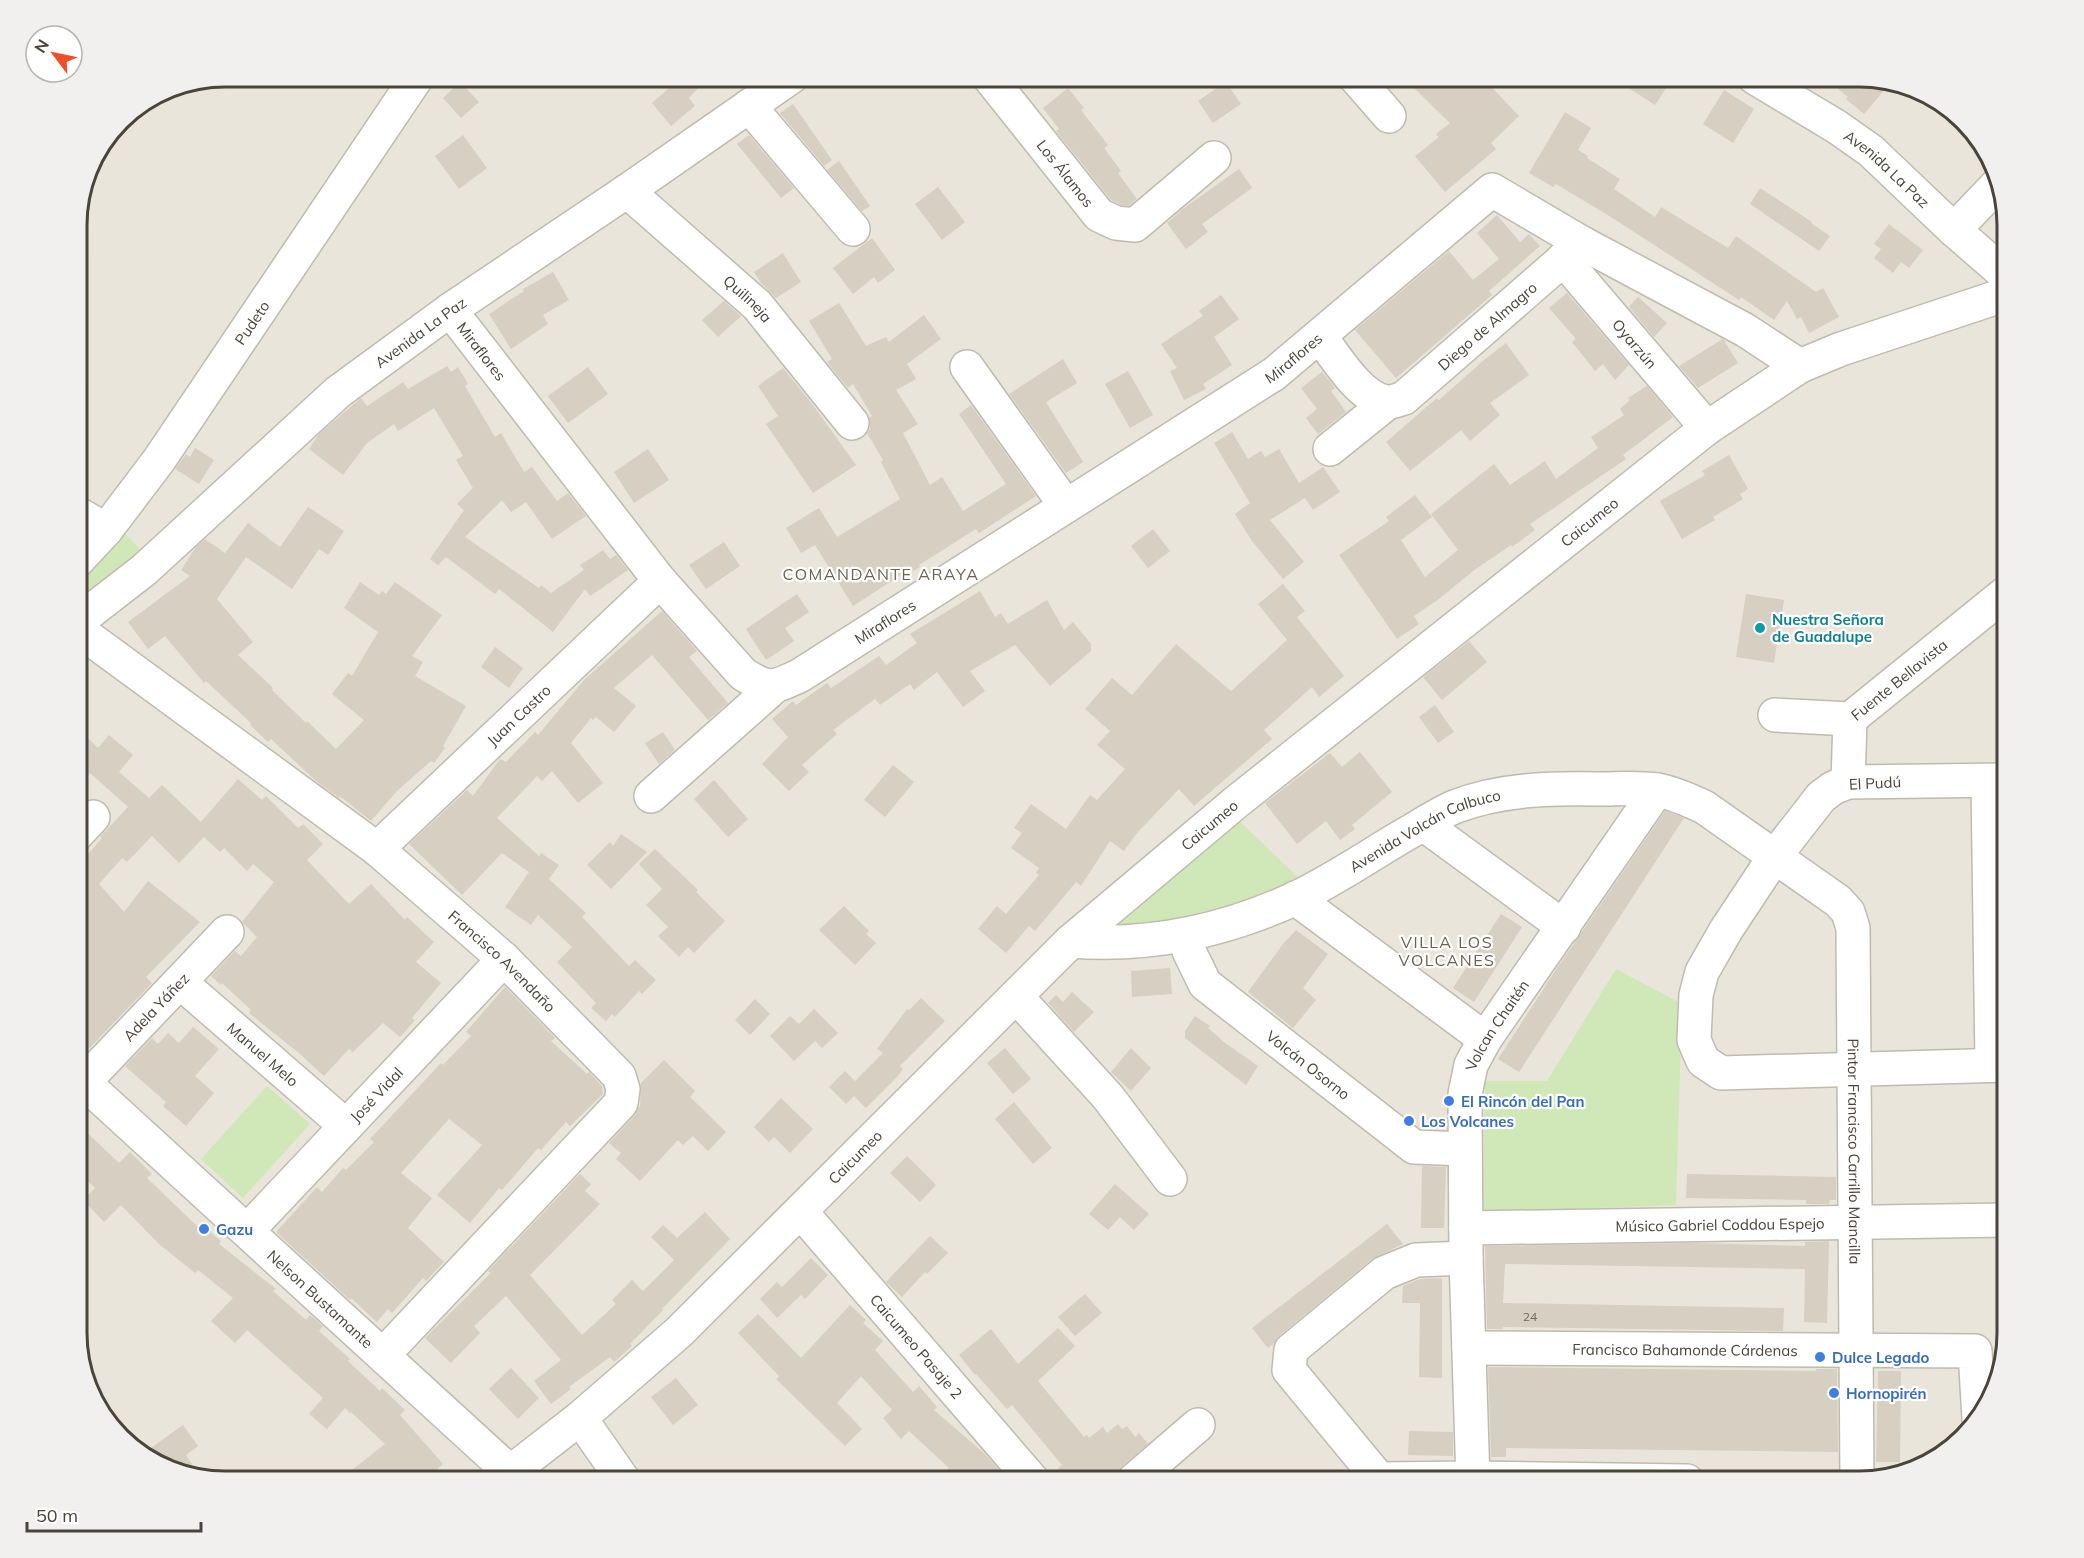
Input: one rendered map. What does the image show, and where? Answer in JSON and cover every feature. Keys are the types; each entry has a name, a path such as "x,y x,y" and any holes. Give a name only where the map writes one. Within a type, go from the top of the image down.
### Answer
{"street":[{"name":"Pudeto","path":"87,550 106,530 159,460 410,87"},
{"name":"Avenida La Paz","path":"87,614 144,570 338,392 450,310 627,191 776,87"},
{"name":"Los Álamos","path":"998,87 1100,215 1116,223 1135,225 1214,158"},
{"path":"1364,87 1389,116"},
{"name":"Avenida La Paz","path":"1772,87 1871,151 1997,267"},
{"path":"749,106 853,229"},
{"name":"Miraflores","path":"651,796 774,687 800,676 1274,374 1492,190 1573,251 1745,330 1800,366"},
{"path":"1954,230 1992,190"},
{"name":"Quilineja","path":"627,191 757,305 852,423"},
{"name":"Diego de Almagro","path":"1330,449 1388,403 1404,398 1573,251"},
{"name":"Oyarzún","path":"1573,251 1707,428"},
{"name":"Caicumeo","path":"512,1471 580,1418 679,1332 1071,941 1235,803 1707,428 1800,366 1841,349 1997,297"},
{"name":"Miraflores","path":"450,310 660,581 743,674 758,684 774,687"},
{"path":"1320,336 1356,384 1375,398 1388,403"},
{"path":"967,367 1066,506"},
{"path":"87,519 106,530"},
{"name":"Juan Castro","path":"377,849 660,581"},
{"name":"Fuente Bellavista","path":"1775,715 1850,719 1997,600"},
{"name":"Francisco Avendaño","path":"87,636 377,849 504,959 619,1076 623,1089 621,1103 383,1355"},
{"path":"1848,782 1850,719"},
{"name":"El Pudú","path":"1997,780 1848,782 1833,788 1821,797 1775,856 1726,930 1702,972 1696,995 1694,1040 1703,1061 1720,1073 1997,1065"},
{"name":"Avenida Volcán Calbuco","path":"1071,941 1091,943 1186,936 1240,920 1295,898 1320,885 1454,808 1486,797 1516,791 1572,788 1657,790 1704,807 1775,856"},
{"name":"Volcan Chaitén","path":"1473,1471 1464,1149 1465,1094 1471,1065 1485,1039 1657,790"},
{"path":"1423,824 1564,927"},
{"name":"Pintor Francisco Carrillo Mancilla","path":"1775,856 1838,901 1848,912 1853,928 1857,1471"},
{"path":"1295,898 1485,1039"},
{"name":"Adela Yáñez","path":"87,1072 228,932"},
{"name":"Volcán Osorno","path":"1186,936 1195,966 1204,984 1414,1147 1464,1149"},
{"name":"José Vidal","path":"247,1232 504,959"},
{"name":"Manuel Melo","path":"180,982 346,1126"},
{"path":"1016,996 1108,1097 1170,1179"},
{"name":"Nelson Bustamante","path":"87,1085 383,1355 498,1471"},
{"name":"Caicumeo Pasaje 2","path":"801,1212 1024,1471"},
{"name":"Músico Gabriel Coddou Espejo","path":"1372,1471 1289,1370 1291,1350 1384,1273 1416,1260 1466,1243 1856,1223 1997,1220"},
{"name":"Francisco Bahamonde Cárdenas","path":"1469,1348 1975,1351 1978,1402"},
{"path":"580,1418 616,1471"},
{"path":"1146,1471 1198,1425"}],"shaded area":[{"path":"216,87 1868,87 1903,94 1943,116 1968,141 1983,164 1996,207 1997,225 1997,1333 1996,1351 1990,1377 1983,1394 1968,1417 1943,1442 1920,1457 1877,1470 1859,1471 216,1471 181,1464 164,1457 141,1442 116,1417 101,1394 92,1368 87,1342 87,216 92,190 101,164 116,141 134,121 172,98"}],"green space":[{"path":"117,525 148,558 87,608 87,556"},
{"path":"1234,816 1303,882 1184,926 1094,931"},
{"path":"1616,969 1682,1004 1676,1205 1483,1212 1485,1081 1547,1081"},
{"path":"267,1086 310,1124 243,1198 201,1159"}],"building":[{"path":"455,87 465,87 479,102 461,118 443,98"},
{"path":"670,87 699,87 689,98 695,106 671,126 652,103"},
{"path":"1219,87 1229,87 1241,104 1213,123 1198,101"},
{"path":"1413,87 1491,87 1519,116 1491,143 1496,149 1445,192 1415,156 1439,137 1436,134 1450,123"},
{"path":"1627,87 1667,87 1655,105"},
{"path":"1836,87 1868,87 1885,90 1864,114 1846,99 1848,97"},
{"path":"1068,88 1084,108 1081,110 1108,145 1104,148 1121,171 1118,173 1137,199 1129,206 1111,200 1056,131 1059,129 1043,108"},
{"path":"1724,90 1754,109 1733,143 1703,124"},
{"path":"793,104 832,160 824,166 780,113"},
{"path":"1565,112 1591,128 1578,150 1620,179 1614,189 1655,217 1661,207 1728,248 1736,236 1816,292 1823,288 1839,317 1809,333 1801,317 1797,319 1787,301 1774,320 1741,297 1739,300 1556,184 1553,187 1529,173"},
{"path":"463,135 487,168 459,189 435,156"},
{"path":"749,135 794,188 781,198 737,144"},
{"path":"839,161 870,206 862,211 827,170"},
{"path":"1239,169 1252,188 1202,224 1208,232 1186,249 1167,223 1184,208"},
{"path":"938,187 965,222 942,240 915,204"},
{"path":"1760,188 1830,236 1819,251 1750,204"},
{"path":"1497,215 1520,242 1529,234 1540,246 1489,291 1492,295 1396,378 1355,330 1449,251 1473,280 1499,259 1477,233"},
{"path":"1889,224 1923,250 1909,268 1901,262 1893,273 1874,258 1881,249 1874,244"},
{"path":"872,238 895,270 878,283 874,277 853,294 833,268"},
{"path":"783,253 801,282 776,298 754,272"},
{"path":"553,272 569,300 543,315 548,324 511,349 489,314 524,291 523,289"},
{"path":"1567,293 1629,365 1615,380 1603,364 1595,371 1572,342 1576,339 1549,308"},
{"path":"1221,295 1239,319 1214,337 1232,365 1203,384 1206,389 1184,400 1170,371 1177,368 1161,344 1203,316 1199,311"},
{"path":"1638,297 1667,323 1654,337 1629,307"},
{"path":"724,301 741,316 718,337 702,320"},
{"path":"839,303 866,346 886,337 889,342 924,315 941,339 907,364 916,379 896,390 918,424 903,433 930,485 942,477 963,511 1006,484 959,414 971,405 1036,496 979,533 976,529 919,565 920,567 903,577 901,575 853,606 815,545 801,553 786,528 819,508 837,537 900,499 881,462 883,460 867,433 870,429 869,418 872,416 853,384 848,388 827,362 832,359 809,321"},
{"path":"1723,339 1738,363 1698,388 1679,366"},
{"path":"1506,343 1529,375 1490,403 1500,415 1470,441 1461,430 1410,471 1386,442"},
{"path":"1063,359 1077,383 1046,402 1083,462 1066,473 1009,394"},
{"path":"447,366 451,372 458,367 468,384 465,386 495,437 501,433 524,472 532,467 557,501 568,493 586,516 552,539 526,502 511,512 502,500 465,537 539,588 541,585 551,593 584,570 580,565 603,550 610,559 616,555 628,570 590,596 585,589 553,632 499,589 495,594 446,557 438,565 430,559 464,510 457,504 473,488 456,460 463,456 434,408 398,431 394,424 367,443 343,475 309,449 319,434 361,398 367,406 403,382 408,389"},
{"path":"588,367 608,394 568,423 548,396"},
{"path":"783,368 856,465 813,493 766,424 778,416 758,386"},
{"path":"1128,371 1153,415 1130,428 1105,384"},
{"path":"1322,372 1335,388 1331,391 1346,412 1318,434 1306,418 1317,409 1301,388"},
{"path":"1647,386 1673,417 1623,455 1626,459 1530,524 1535,530 1473,571 1414,616 1419,624 1397,639 1339,555 1389,521 1386,517 1415,495 1432,517 1401,540 1425,577 1458,550 1431,514 1494,464 1510,485 1545,461 1556,479 1598,448 1591,437 1624,415 1620,409 1630,400 1628,398"},
{"path":"1232,432 1248,459 1261,451 1265,457 1279,449 1299,483 1323,467 1340,492 1313,510 1305,498 1270,520 1304,562 1283,579 1252,541 1235,514 1250,503 1214,443"},
{"path":"195,448 214,460 199,484 175,469 186,454 190,457"},
{"path":"648,449 669,480 634,503 614,472"},
{"path":"1729,455 1748,489 1740,494 1743,499 1713,517 1715,520 1682,539 1660,501 1705,475 1702,471"},
{"path":"308,507 344,531 328,555 319,549 292,589 246,557 217,599 253,642 238,655 306,723 307,721 336,749 364,720 332,694 348,673 352,676 378,632 344,608 360,582 379,595 382,591 386,594 395,582 442,615 412,656 423,662 415,676 466,706 443,746 445,748 434,763 431,761 397,791 371,821 316,781 271,739 268,742 206,681 204,683 165,636 148,649 128,622 190,576 181,570 196,547 205,539 225,553 248,523 280,547"},
{"path":"1153,529 1170,551 1148,568 1131,546"},
{"path":"724,542 740,566 706,589 689,565"},
{"path":"1283,584 1305,611 1297,617 1344,676 1319,697 1312,687 1264,730 1272,739 1194,806 1179,789 1137,833 1124,851 1110,841 1081,886 1076,882 1035,931 1029,926 1006,953 978,929 997,906 1006,914 1039,875 1036,873 1039,868 1011,848 1022,833 1014,828 1031,804 1066,829 1090,795 1097,800 1125,769 1097,745 1110,731 1085,709 1112,678 1132,695 1176,644 1231,691 1287,640 1258,604"},
{"path":"980,591 995,617 1001,613 1008,624 1047,600 1064,630 1073,622 1091,644 1091,651 1050,686 1015,645 970,671 985,691 963,707 937,672 914,690 910,684 880,705 875,699 833,730 837,734 802,765 809,772 789,791 762,764 788,737 772,719 793,701 796,705 827,683 831,688 879,656 886,665 917,643 910,634"},
{"path":"797,594 809,612 785,628 794,641 766,660 746,629"},
{"name":"Nuestra Señora de Guadalupe","path":"1746,594 1784,600 1774,663 1736,657"},
{"path":"662,611 697,651 689,657 728,703 708,720 652,655 614,688 636,706 614,732 596,717 593,720 591,718 571,743 603,783 578,803 552,771 542,781 537,776 497,818 539,856 541,853 559,865 549,879 586,913 582,917 629,966 635,960 656,980 642,994 639,991 615,1017 612,1014 606,1021 591,1008 596,1003 557,962 572,947 538,915 531,925 505,907 529,872 502,853 462,895 409,844 467,790 473,796 500,759 506,762 535,732 538,735 584,680"},
{"path":"1469,641 1487,662 1442,700 1423,677"},
{"path":"495,647 523,668 509,688 481,667"},
{"path":"1435,705 1454,732 1438,743 1419,717"},
{"path":"663,732 675,750 659,764 645,743"},
{"path":"109,735 133,755 119,772 149,798 162,785 201,822 238,779 262,800 266,796 298,828 303,824 323,844 307,860 349,904 371,884 405,920 407,917 434,942 416,962 441,983 412,1018 415,1020 400,1037 383,1023 353,1052 349,1049 324,1076 249,1013 251,1010 211,976 235,951 241,956 257,937 242,922 274,882 253,864 247,871 224,848 220,852 204,837 179,863 152,836 127,862 122,858 99,884 124,912 148,881 200,922 146,977 152,983 87,1051 87,855 102,838 100,837 128,807 90,773 87,776 87,737 98,748"},
{"path":"1360,752 1392,792 1352,825 1355,829 1340,840 1326,821 1297,844 1265,803 1330,753 1342,767"},
{"path":"893,765 914,782 885,817 864,800"},
{"path":"714,780 748,819 728,837 694,799"},
{"path":"1665,811 1684,818 1519,1072 1498,1059 1557,968"},
{"path":"621,834 647,852 611,889 587,865 610,842 613,846"},
{"path":"655,849 698,890 696,892 725,921 694,953 688,947 679,957 658,936 668,927 646,905 662,889 639,864"},
{"path":"844,906 869,931 866,934 876,943 855,965 819,930"},
{"path":"1501,914 1522,927 1474,1002 1453,988"},
{"path":"1296,930 1328,954 1303,988 1316,1000 1293,1028 1248,992"},
{"path":"1170,968 1172,994 1132,997 1131,971"},
{"path":"505,987 555,1038 551,1041 587,1074 589,1072 602,1086 603,1094 570,1126 566,1122 541,1150 538,1148 502,1190 499,1188 470,1223 437,1195 482,1145 449,1119 401,1173 432,1198 408,1228 444,1262 426,1281 423,1278 392,1313 388,1309 377,1322 351,1298 350,1300 277,1231 317,1187 322,1192 343,1168 346,1170 374,1142 370,1139 441,1063 443,1065 471,1036 466,1032"},
{"path":"1072,992 1094,1012 1074,1032 1048,1003 1056,995 1063,1002"},
{"path":"921,998 945,1021 900,1066 903,1069 896,1078 866,1108 854,1096 846,1104 829,1087 845,1071 855,1081 883,1053 877,1049 907,1009 909,1010"},
{"path":"755,999 770,1014 750,1035 735,1020"},
{"path":"814,1009 838,1033 822,1048 815,1041 794,1061 770,1036 790,1016 799,1024"},
{"path":"1195,1016 1210,1026 1208,1028 1224,1042 1258,1066 1246,1085 1185,1038 1185,1031"},
{"path":"193,1027 219,1049 195,1076 214,1093 186,1126 163,1106 166,1102 125,1066 152,1038 158,1044 168,1033 179,1043"},
{"path":"1005,1048 1031,1079 1013,1094 987,1063"},
{"path":"1131,1048 1151,1068 1131,1091 1111,1072"},
{"path":"664,1060 695,1091 690,1097 726,1132 708,1151 693,1136 683,1145 678,1140 640,1181 616,1159 621,1153 609,1143 635,1115 640,1106 641,1083"},
{"path":"781,1098 813,1129 790,1153 774,1137 769,1142 754,1127"},
{"path":"1014,1102 1052,1148 1033,1164 995,1119"},
{"path":"87,1133 119,1163 130,1152 152,1174 147,1178 200,1229 203,1226 221,1241 219,1244 276,1289 273,1291 306,1320 310,1315 323,1326 319,1331 350,1359 348,1361 380,1391 382,1388 405,1410 400,1415 443,1464 435,1471 351,1471 385,1444 345,1408 327,1429 309,1414 323,1398 247,1330 235,1343 211,1321 233,1298 198,1270 195,1273 159,1244 121,1205 104,1222 87,1204 87,1196 95,1188 87,1180"},
{"path":"907,1156 936,1185 920,1202 890,1173"},
{"path":"1422,1166 1446,1167 1444,1228 1421,1228"},
{"path":"580,1174 591,1184 585,1191 600,1204 530,1275 582,1335 616,1304 612,1300 632,1280 643,1291 674,1260 651,1237 663,1225 677,1238 705,1212 730,1239 662,1309 630,1344 632,1346 614,1362 610,1357 569,1387 571,1389 551,1404 534,1381 561,1360 506,1296 474,1326 480,1333 451,1363 425,1338 491,1273 488,1271"},
{"path":"1687,1174 1836,1177 1836,1200 1830,1200 1829,1204 1806,1204 1806,1200 1686,1198"},
{"path":"1115,1184 1149,1214 1134,1230 1120,1217 1108,1230 1089,1214"},
{"path":"1387,1224 1403,1244 1372,1259 1279,1336 1276,1342 1268,1348 1252,1328"},
{"path":"930,1236 948,1253 927,1274 925,1272 902,1297 886,1282"},
{"path":"1829,1241 1827,1323 1804,1322 1805,1269 1505,1264 1503,1303 1784,1308 1783,1331 1503,1327 1503,1329 1487,1329 1485,1246 1688,1243 1805,1246 1805,1242"},
{"path":"811,1258 828,1275 805,1299 801,1295 777,1318 760,1299 777,1282 782,1287"},
{"path":"1442,1278 1442,1378 1419,1377 1420,1303 1402,1303 1403,1286 1420,1279"},
{"path":"1085,1294 1102,1313 1075,1336 1058,1317"},
{"path":"850,1305 866,1320 863,1323 883,1341 875,1350 913,1392 919,1386 937,1407 934,1410 985,1454 1000,1471 946,1471 949,1468 909,1431 901,1439 883,1418 892,1410 861,1376 837,1403 862,1429 845,1446 776,1379 779,1376 738,1333 758,1314 801,1358"},
{"path":"1058,1328 1075,1346 1038,1381 1084,1437 1087,1435 1089,1438 1103,1427 1107,1433 1118,1424 1122,1429 1127,1426 1135,1437 1139,1433 1148,1444 1119,1471 1061,1471 1058,1468 1062,1465 1012,1405 1007,1409 959,1355 991,1329 1018,1364"},
{"path":"1488,1367 1816,1371 1816,1369 1837,1369 1838,1452 1506,1448 1506,1457 1491,1457"},
{"path":"511,1368 539,1398 518,1419 489,1389"},
{"path":"1878,1371 1901,1371 1900,1462 1876,1462"},
{"path":"676,1378 698,1405 673,1425 651,1397"},
{"path":"183,1425 198,1446 186,1455 192,1464 189,1466 164,1457 151,1448"},
{"path":"1409,1431 1453,1432 1453,1456 1408,1455"}],"place":[{"name":"Nuestra Señora de Guadalupe","path":"1760,628"},
{"name":"El Rincón del Pan","path":"1449,1101"},
{"name":"Los Volcanes","path":"1409,1121"},
{"name":"Gazu","path":"204,1229"},
{"name":"Dulce Legado","path":"1820,1357"},
{"name":"Hornopirén","path":"1834,1393"}],"district":[{"name":"COMANDANTE ARAYA","path":"881,574"},
{"name":"VILLA LOS VOLCANES","path":"1447,951"}]}
